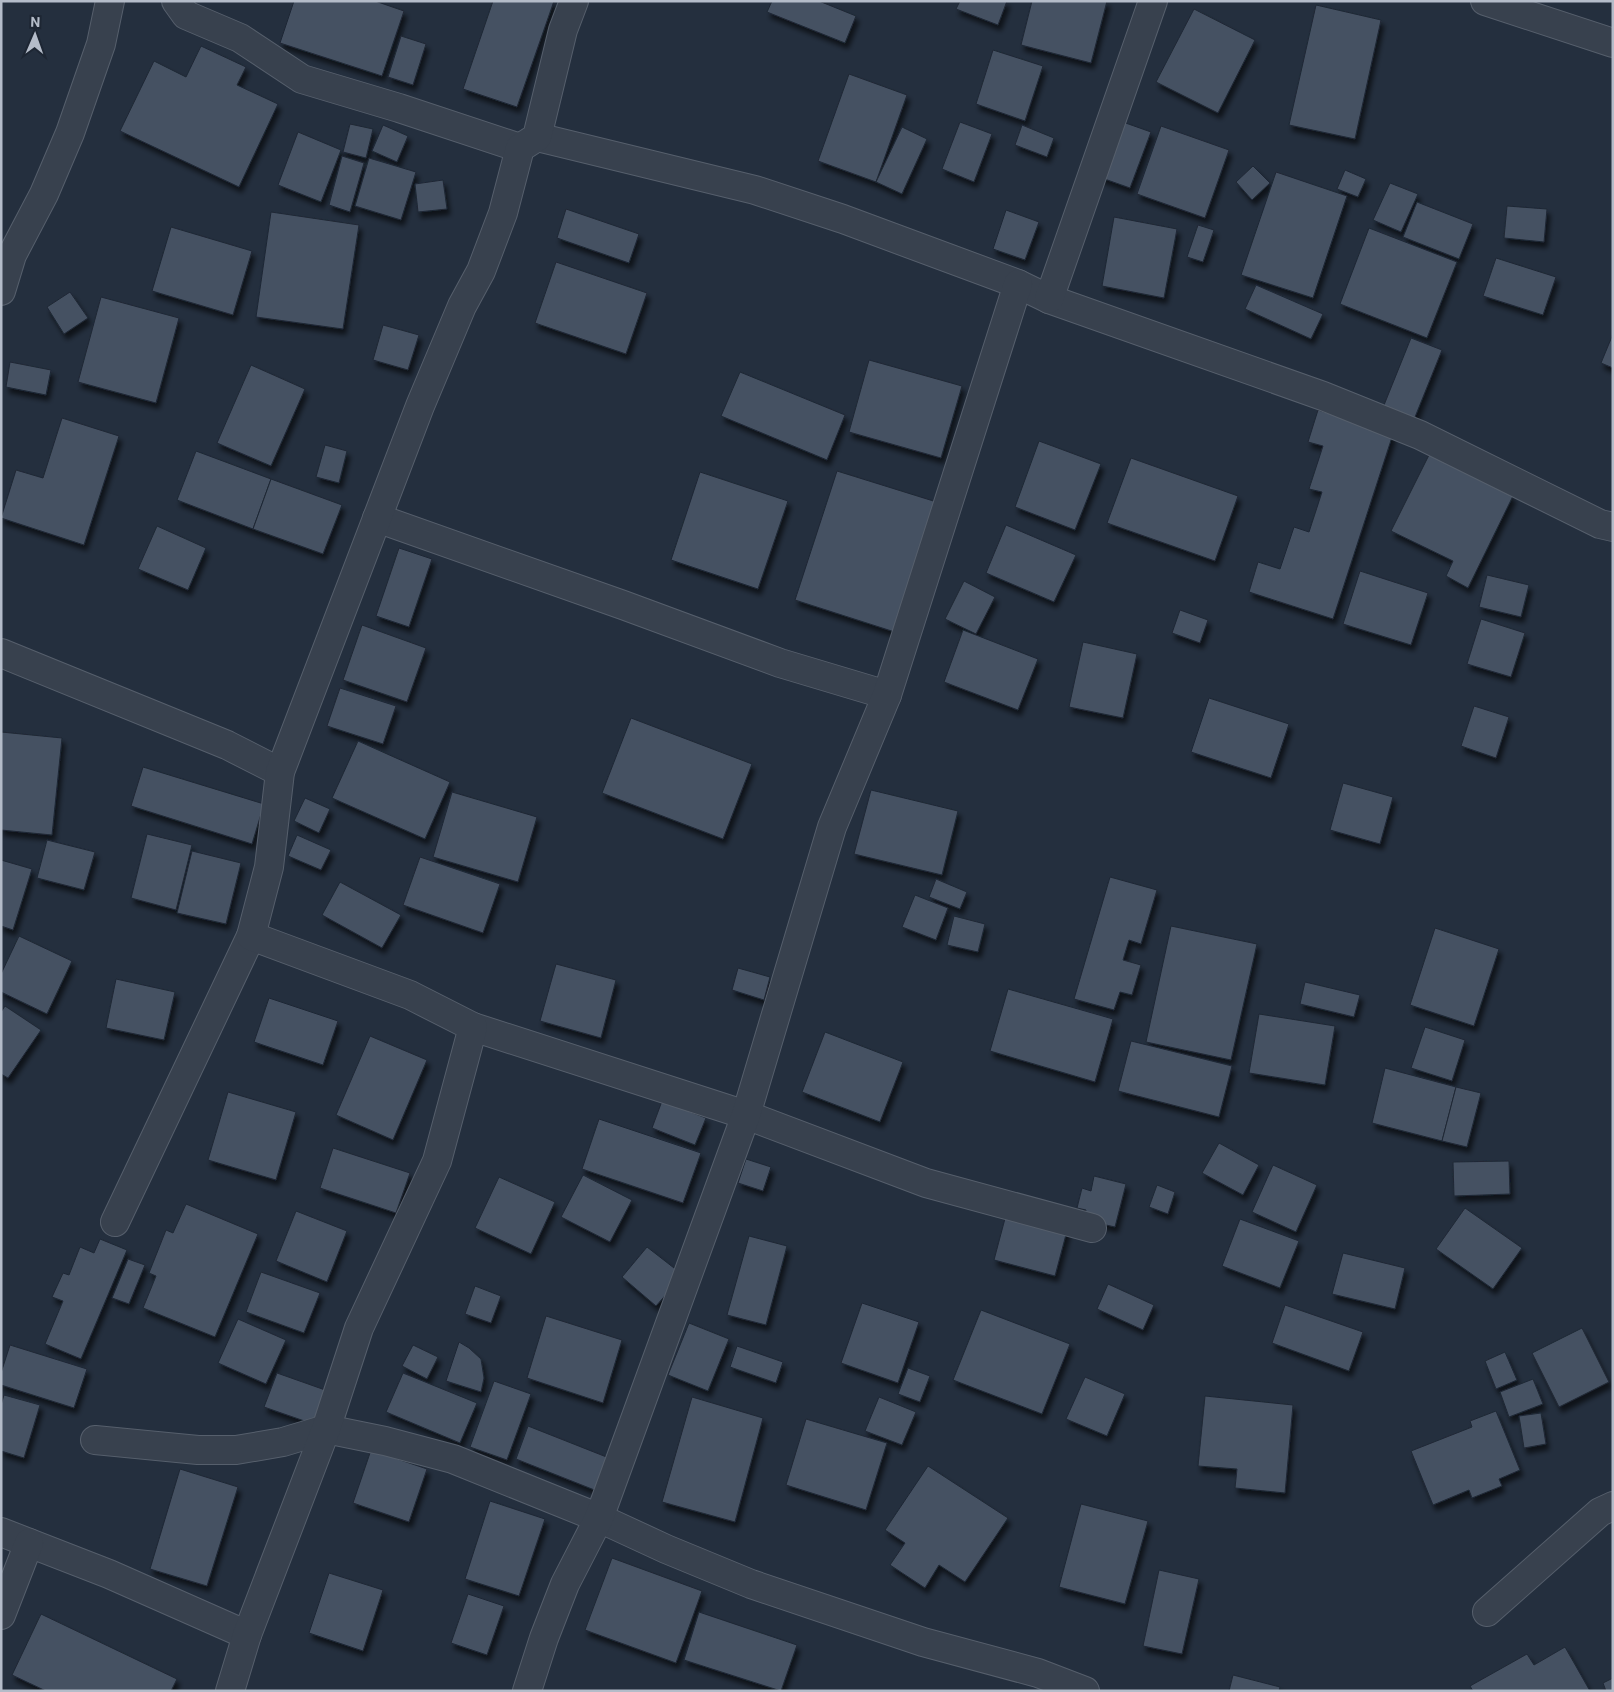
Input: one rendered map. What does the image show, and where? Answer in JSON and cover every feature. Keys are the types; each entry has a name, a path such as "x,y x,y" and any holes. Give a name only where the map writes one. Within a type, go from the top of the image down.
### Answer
{"street":[{"path":"1,291 12,255 44,194 70,133 101,44 110,1"},
{"path":"176,1 186,15 240,38 302,79 399,108 528,142 755,190 843,219 1018,284 1049,299 1323,396 1402,428 1600,524 1613,527"},
{"path":"115,1222 251,936 269,867 280,772 420,406 503,213 574,1"},
{"path":"1049,299 1153,1"},
{"path":"1485,1 1613,43"},
{"path":"527,1691 565,1584 599,1518 746,1115 832,827 887,694 1018,284"},
{"path":"377,518 624,604 780,663 887,694"},
{"path":"1,653 227,745 280,772"},
{"path":"251,936 410,995 473,1027 746,1115 926,1183 1092,1228"},
{"path":"230,1691 247,1635 326,1429 359,1328 437,1161 473,1027"},
{"path":"95,1440 198,1450 236,1450 283,1442 326,1429 385,1441 453,1459 599,1518 666,1549 751,1584 923,1642 1038,1673 1085,1691"},
{"path":"1488,1612 1600,1512 1613,1506"},
{"path":"1,1532 109,1574 247,1635"},
{"path":"1,1615 29,1542"}],"building":[{"path":"294,1 375,1 404,11 382,76 280,43"},
{"path":"493,1 554,1 517,107 463,89"},
{"path":"772,1 819,1 856,16 845,43 767,12"},
{"path":"960,1 1007,1 998,25 956,9"},
{"path":"1032,1 1107,1 1091,63 1021,45"},
{"path":"1316,5 1381,20 1355,139 1289,125"},
{"path":"1194,9 1255,40 1218,113 1156,82"},
{"path":"401,36 426,44 413,85 388,77"},
{"path":"201,46 246,67 237,85 278,104 239,187 120,131 154,61 186,77"},
{"path":"993,50 1043,66 1025,121 976,104"},
{"path":"849,74 907,95 876,182 818,161"},
{"path":"1120,121 1151,132 1130,188 1099,177"},
{"path":"960,122 992,134 974,182 942,169"},
{"path":"350,124 373,129 366,158 343,152"},
{"path":"383,125 408,136 397,162 372,151"},
{"path":"1022,125 1054,138 1047,157 1015,145"},
{"path":"1161,126 1229,150 1205,218 1137,194"},
{"path":"902,127 927,139 902,194 876,182"},
{"path":"298,132 341,150 321,202 278,185"},
{"path":"342,156 364,163 350,212 329,205"},
{"path":"369,158 416,172 401,220 355,206"},
{"path":"1253,166 1270,183 1252,200 1236,182"},
{"path":"1345,170 1366,179 1358,197 1337,189"},
{"path":"1276,172 1347,196 1313,298 1241,275"},
{"path":"443,180 447,209 418,212 415,184"},
{"path":"1390,183 1418,194 1401,232 1373,220"},
{"path":"1417,202 1473,224 1459,259 1403,237"},
{"path":"1507,206 1547,209 1544,242 1504,238"},
{"path":"566,209 639,234 629,263 557,238"},
{"path":"1006,210 1039,222 1025,260 993,249"},
{"path":"271,212 359,225 343,329 256,317"},
{"path":"1114,217 1177,229 1164,298 1102,286"},
{"path":"1198,225 1214,230 1203,262 1187,257"},
{"path":"171,227 252,251 233,315 152,291"},
{"path":"1369,228 1457,262 1427,338 1340,304"},
{"path":"1496,258 1556,277 1543,315 1483,296"},
{"path":"556,262 647,293 626,354 535,323"},
{"path":"1256,285 1323,314 1311,339 1245,309"},
{"path":"70,292 88,318 64,334 47,307"},
{"path":"101,297 179,318 156,403 78,382"},
{"path":"383,325 419,335 408,370 373,360"},
{"path":"1613,334 1613,368 1601,363"},
{"path":"1411,338 1442,350 1413,422 1382,410"},
{"path":"869,360 962,386 941,458 849,432"},
{"path":"10,362 51,370 46,395 6,387"},
{"path":"251,365 305,389 271,466 217,443"},
{"path":"740,372 845,415 827,460 721,416"},
{"path":"1318,410 1393,434 1333,619 1249,592 1258,562 1280,569 1294,527 1309,532 1322,492 1309,489 1323,446 1308,442"},
{"path":"62,418 119,436 84,545 1,518 16,470 43,478"},
{"path":"1039,441 1101,464 1075,530 1015,507"},
{"path":"325,445 347,451 339,483 316,477"},
{"path":"196,451 271,479 253,529 177,500"},
{"path":"1429,455 1513,496 1468,588 1446,576 1453,561 1391,531"},
{"path":"1131,458 1238,496 1215,561 1107,523"},
{"path":"837,471 943,504 901,634 795,600"},
{"path":"700,472 788,501 758,589 671,560"},
{"path":"271,479 342,505 323,554 253,529"},
{"path":"1006,525 1076,555 1054,602 986,573"},
{"path":"157,526 206,548 188,590 138,569"},
{"path":"399,548 432,559 409,627 376,616"},
{"path":"1360,571 1428,593 1411,645 1343,624"},
{"path":"1487,575 1529,585 1521,617 1479,607"},
{"path":"964,581 995,597 976,634 945,619"},
{"path":"1180,610 1208,620 1200,643 1172,633"},
{"path":"1481,619 1525,633 1511,677 1467,664"},
{"path":"362,625 426,648 407,702 343,680"},
{"path":"963,630 1038,659 1018,710 944,682"},
{"path":"1083,642 1137,654 1123,718 1069,707"},
{"path":"340,688 396,706 383,744 327,726"},
{"path":"1209,698 1289,724 1271,778 1191,752"},
{"path":"1474,706 1509,717 1496,758 1461,746"},
{"path":"631,718 752,764 723,839 602,793"},
{"path":"1,732 62,738 52,835 1,830"},
{"path":"358,741 450,782 425,839 332,798"},
{"path":"143,767 264,804 252,844 131,806"},
{"path":"1343,783 1393,797 1380,844 1330,830"},
{"path":"871,790 958,811 942,875 854,854"},
{"path":"452,792 537,817 518,882 433,857"},
{"path":"305,798 330,809 319,833 294,821"},
{"path":"147,834 192,845 176,910 131,898"},
{"path":"297,835 331,850 321,870 288,856"},
{"path":"47,840 95,852 84,890 37,878"},
{"path":"192,851 241,863 226,924 177,913"},
{"path":"420,857 500,884 483,933 403,905"},
{"path":"1,860 32,869 13,930 1,926"},
{"path":"1110,877 1157,890 1141,944 1129,940 1123,960 1141,965 1132,995 1120,992 1114,1010 1074,999"},
{"path":"936,879 967,892 960,909 929,897"},
{"path":"340,882 401,915 382,948 322,915"},
{"path":"915,895 948,908 936,940 902,927"},
{"path":"954,916 985,924 978,952 947,945"},
{"path":"1171,926 1257,944 1231,1060 1146,1042"},
{"path":"1435,928 1499,949 1474,1026 1410,1005"},
{"path":"19,936 72,961 47,1014 1,992 1,974"},
{"path":"556,964 616,980 601,1038 540,1021"},
{"path":"738,968 770,977 764,1000 732,990"},
{"path":"116,979 175,992 164,1040 106,1028"},
{"path":"1305,982 1360,995 1354,1017 1300,1004"},
{"path":"1008,989 1113,1019 1095,1082 990,1051"},
{"path":"269,998 338,1021 323,1065 254,1042"},
{"path":"5,1006 41,1030 8,1078 1,1074 1,1012"},
{"path":"1259,1014 1335,1026 1325,1085 1249,1073"},
{"path":"1425,1027 1465,1040 1452,1081 1411,1068"},
{"path":"825,1032 903,1062 880,1122 802,1092"},
{"path":"370,1036 427,1060 393,1140 336,1115"},
{"path":"1131,1041 1232,1066 1219,1117 1118,1091"},
{"path":"1385,1068 1456,1087 1442,1141 1372,1123"},
{"path":"1456,1087 1481,1093 1467,1147 1442,1141"},
{"path":"228,1092 296,1112 276,1180 208,1160"},
{"path":"662,1101 706,1118 695,1145 652,1128"},
{"path":"599,1119 701,1153 683,1203 582,1169"},
{"path":"1219,1143 1259,1165 1243,1195 1202,1173"},
{"path":"333,1148 410,1173 396,1213 320,1188"},
{"path":"746,1159 771,1167 763,1191 738,1183"},
{"path":"1509,1161 1510,1194 1454,1196 1453,1162"},
{"path":"1273,1165 1317,1185 1296,1232 1252,1212"},
{"path":"583,1175 632,1200 610,1242 561,1217"},
{"path":"1094,1176 1126,1184 1115,1227 1084,1220 1086,1210 1077,1208 1082,1188 1091,1191"},
{"path":"499,1177 555,1202 531,1254 475,1228"},
{"path":"1157,1185 1175,1192 1168,1214 1149,1207"},
{"path":"186,1204 258,1234 215,1337 143,1308 156,1276 149,1273 166,1230 173,1233"},
{"path":"1465,1208 1522,1248 1493,1289 1436,1249"},
{"path":"296,1211 347,1231 327,1282 276,1261"},
{"path":"1007,1211 1068,1227 1055,1276 994,1260"},
{"path":"1240,1219 1299,1241 1280,1288 1222,1266"},
{"path":"749,1236 787,1246 766,1325 727,1315"},
{"path":"100,1239 127,1250 81,1359 45,1344 63,1301 52,1297 63,1273 69,1275 80,1247 94,1253"},
{"path":"647,1247 683,1275 656,1306 622,1277"},
{"path":"1343,1253 1405,1268 1395,1309 1332,1294"},
{"path":"128,1259 145,1265 129,1304 112,1298"},
{"path":"261,1272 320,1293 304,1333 246,1312"},
{"path":"1108,1284 1154,1305 1143,1330 1097,1309"},
{"path":"475,1286 501,1296 491,1323 465,1314"},
{"path":"862,1303 919,1322 898,1383 841,1363"},
{"path":"1285,1305 1363,1332 1349,1371 1272,1343"},
{"path":"981,1310 1070,1344 1042,1414 953,1380"},
{"path":"546,1316 622,1340 603,1403 527,1378"},
{"path":"238,1319 286,1340 266,1384 218,1363"},
{"path":"689,1323 729,1339 708,1391 668,1375"},
{"path":"1582,1328 1609,1382 1559,1407 1532,1353"},
{"path":"459,1342 481,1359 484,1378 481,1392 446,1381"},
{"path":"10,1345 87,1369 74,1408 1,1385 1,1373"},
{"path":"413,1345 438,1357 427,1379 402,1366"},
{"path":"737,1346 783,1362 776,1383 730,1367"},
{"path":"1505,1352 1517,1380 1496,1389 1485,1361"},
{"path":"908,1368 930,1376 920,1402 898,1394"},
{"path":"277,1373 328,1391 316,1425 264,1407"},
{"path":"403,1373 477,1403 460,1443 386,1412"},
{"path":"1085,1377 1125,1394 1107,1436 1066,1419"},
{"path":"1533,1379 1543,1404 1509,1417 1500,1392"},
{"path":"494,1381 531,1394 507,1460 470,1447"},
{"path":"4,1395 40,1405 24,1458 1,1451 1,1405"},
{"path":"1205,1396 1293,1405 1285,1493 1235,1488 1237,1469 1198,1466"},
{"path":"692,1397 763,1418 735,1522 662,1502"},
{"path":"879,1397 916,1412 902,1445 865,1431"},
{"path":"1496,1411 1520,1470 1499,1479 1502,1486 1472,1498 1469,1490 1433,1505 1411,1451 1472,1427 1470,1421"},
{"path":"1541,1413 1546,1444 1524,1448 1519,1416"},
{"path":"806,1419 887,1443 866,1510 786,1485"},
{"path":"528,1426 609,1458 597,1491 516,1459"},
{"path":"371,1450 427,1469 409,1522 353,1503"},
{"path":"928,1466 1008,1518 965,1582 939,1565 925,1588 890,1565 905,1543 885,1530"},
{"path":"180,1469 238,1487 207,1586 150,1569"},
{"path":"490,1501 545,1519 519,1596 465,1579"},
{"path":"1081,1504 1148,1521 1125,1604 1059,1587"},
{"path":"612,1558 702,1591 676,1663 585,1630"},
{"path":"1159,1570 1199,1579 1182,1654 1143,1646"},
{"path":"329,1573 383,1590 363,1651 309,1633"},
{"path":"468,1594 504,1606 487,1655 451,1643"},
{"path":"699,1612 797,1645 781,1691 684,1660"},
{"path":"41,1614 177,1679 171,1691 46,1691 12,1675"},
{"path":"1565,1647 1590,1691 1473,1691 1470,1686 1527,1654 1534,1665"},
{"path":"1233,1675 1280,1687 1279,1691 1229,1691"},
{"path":"1613,1678 1613,1691 1606,1691 1603,1683"}]}
